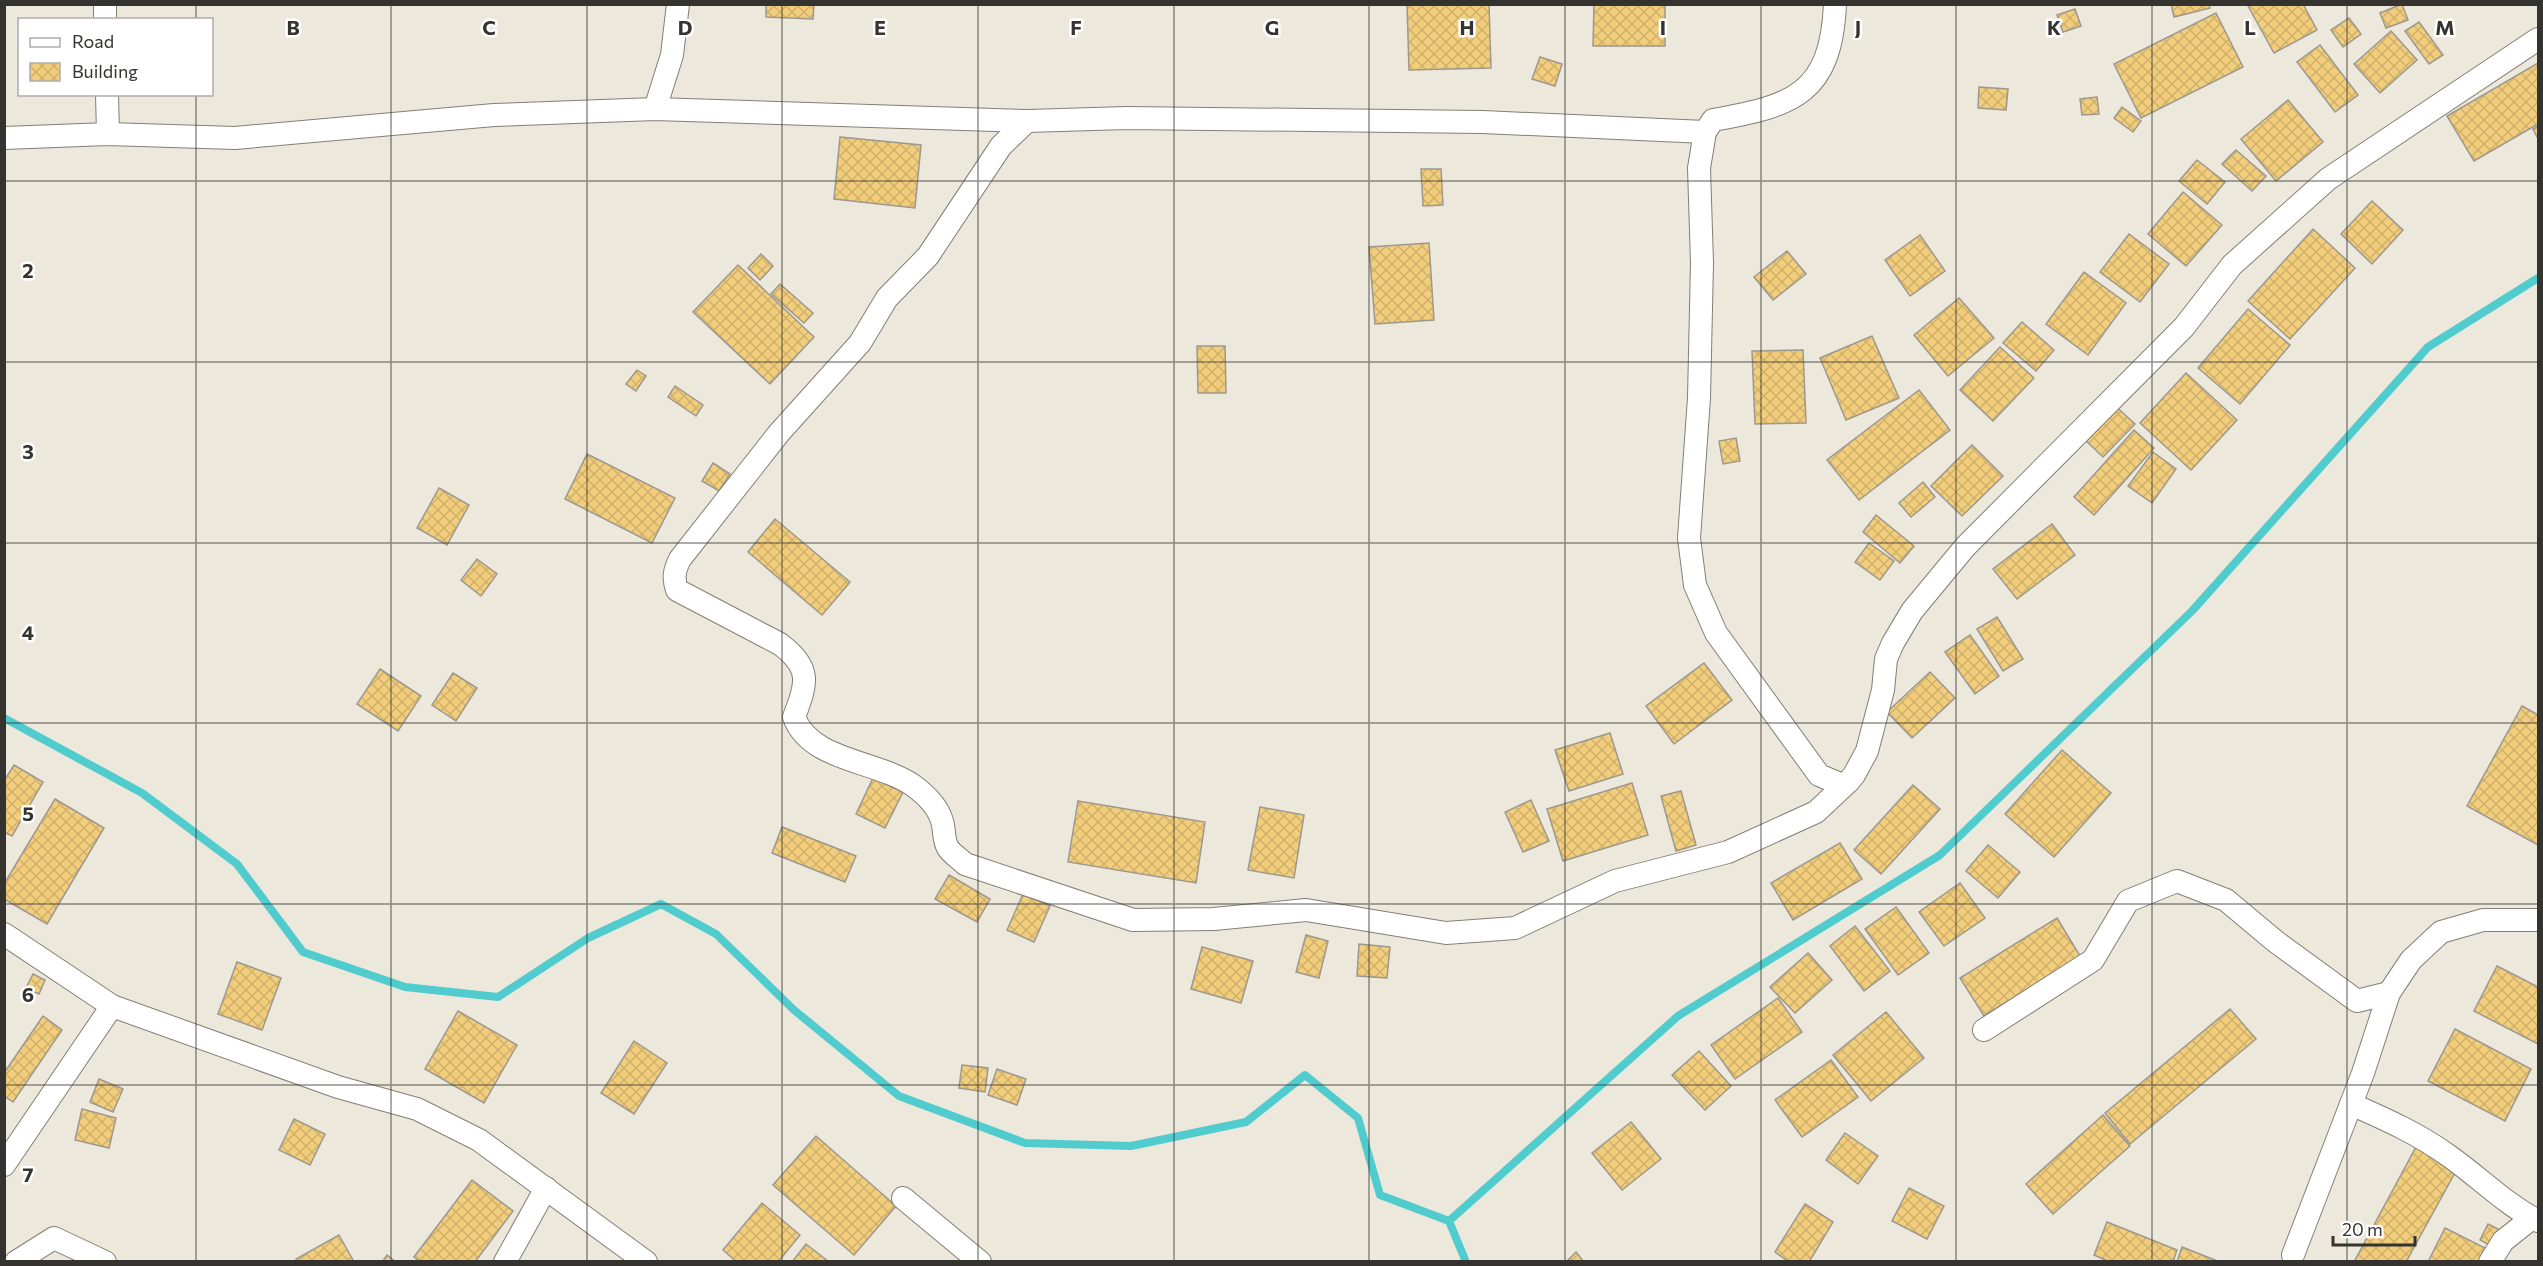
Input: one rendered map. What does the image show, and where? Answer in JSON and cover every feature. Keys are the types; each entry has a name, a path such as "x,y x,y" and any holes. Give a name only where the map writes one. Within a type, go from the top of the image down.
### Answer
{"street":[{"path":"655,109 672,55 678,4"},
{"path":"1835,4 1830,47 1816,79 1801,93 1766,110 1713,120 1705,132 1699,168 1702,263 1700,375 1689,538 1695,585 1716,633 1819,775 1839,784 1848,782"},
{"path":"1027,121 1001,146 928,256 887,298 860,343 778,433 680,559 675,569 674,580 677,590 780,644 798,659 805,675 804,692 794,717 799,730 813,746 880,769 913,786 934,805 943,822 949,850 965,864 1133,920 1214,919 1306,910 1446,933 1515,928 1615,881 1728,852 1816,812 1848,782 1867,752 1883,690 1886,659 1893,643 1912,611 1965,547 2184,327 2232,265 2328,179 2538,39"},
{"path":"107,96 108,134"},
{"path":"4,138 108,134 235,138 494,116 655,109 1027,121 1139,118 1483,122 1705,132"},
{"path":"1984,1030 2094,960 2128,901 2177,880 2226,900 2275,941 2357,1001 2389,993"},
{"path":"2293,1255 2351,1104 2389,993 2410,960 2441,932 2483,920 2538,920"},
{"path":"4,934 112,1005 338,1087 417,1108 479,1140 646,1262"},
{"path":"4,1165 112,1005"},
{"path":"2351,1104 2407,1130 2449,1155 2512,1205 2535,1219 2503,1241 2490,1262"},
{"path":"505,1262 546,1188"},
{"path":"903,1198 980,1262"},
{"path":"16,1262 54,1238 105,1262"}],"building":[{"path":"766,4 814,4 813,19 766,17"},
{"path":"1407,4 1489,4 1491,68 1409,70"},
{"path":"1594,4 1665,4 1665,46 1593,46"},
{"path":"2171,4 2209,4 2210,8 2174,17"},
{"path":"2247,4 2303,4 2317,30 2274,53"},
{"path":"2402,4 2408,20 2386,28 2380,13"},
{"path":"2075,9 2081,26 2063,32 2057,15"},
{"path":"2216,13 2243,67 2141,118 2114,64"},
{"path":"2349,18 2361,34 2343,47 2331,30"},
{"path":"2419,22 2443,55 2429,64 2405,31"},
{"path":"2391,31 2417,60 2380,93 2354,64"},
{"path":"2320,45 2358,95 2335,112 2297,62"},
{"path":"1540,57 1562,64 1555,86 1532,79"},
{"path":"2538,63 2538,124 2474,161 2447,116"},
{"path":"1979,87 2008,89 2006,110 1978,108"},
{"path":"2097,97 2099,114 2082,115 2080,99"},
{"path":"2288,100 2323,142 2276,181 2241,139"},
{"path":"2122,107 2141,121 2133,132 2114,118"},
{"path":"2538,126 2538,139 2533,129"},
{"path":"840,137 921,145 915,208 834,199"},
{"path":"2236,150 2266,176 2252,191 2222,164"},
{"path":"2197,160 2225,182 2207,204 2179,181"},
{"path":"1421,169 1441,169 1443,205 1423,206"},
{"path":"2183,192 2222,225 2186,266 2148,234"},
{"path":"2372,201 2403,230 2372,264 2341,234"},
{"path":"2313,229 2355,268 2290,339 2248,301"},
{"path":"2129,234 2169,264 2140,302 2100,272"},
{"path":"1920,235 1945,271 1910,296 1885,260"},
{"path":"1429,243 1434,320 1375,324 1369,247"},
{"path":"1787,251 1806,274 1773,300 1754,277"},
{"path":"761,254 773,266 760,280 748,268"},
{"path":"738,265 814,337 770,384 693,312"},
{"path":"2084,272 2126,303 2088,355 2046,324"},
{"path":"780,284 813,313 804,323 771,294"},
{"path":"1959,298 1994,338 1948,376 1914,335"},
{"path":"2248,309 2290,345 2240,404 2198,368"},
{"path":"2022,322 2054,350 2036,371 2003,343"},
{"path":"1872,336 1899,398 1846,420 1820,358"},
{"path":"1197,346 1225,346 1226,393 1198,393"},
{"path":"2000,347 2034,378 1993,421 1960,390"},
{"path":"1803,350 1806,423 1755,424 1752,351"},
{"path":"637,370 646,376 636,391 626,384"},
{"path":"2186,373 2237,420 2191,470 2140,423"},
{"path":"675,386 703,405 696,416 668,397"},
{"path":"1919,390 1950,430 1859,500 1827,460"},
{"path":"2111,402 2135,424 2103,457 2080,435"},
{"path":"2134,430 2154,448 2094,515 2074,497"},
{"path":"1736,438 1740,461 1723,464 1719,441"},
{"path":"1972,445 2003,476 1962,516 1931,486"},
{"path":"2153,452 2176,469 2152,503 2128,486"},
{"path":"587,454 675,498 652,543 565,499"},
{"path":"713,463 730,474 719,491 702,481"},
{"path":"1923,482 1935,497 1911,517 1899,503"},
{"path":"439,488 469,505 447,545 417,528"},
{"path":"1876,515 1914,546 1900,563 1863,532"},
{"path":"775,519 850,582 822,615 748,552"},
{"path":"2052,524 2075,555 2017,599 1993,569"},
{"path":"1869,543 1894,561 1880,580 1855,562"},
{"path":"477,559 497,574 481,596 461,580"},
{"path":"1997,617 2023,659 2003,671 1977,629"},
{"path":"1970,635 1999,676 1975,694 1945,652"},
{"path":"1704,663 1732,700 1674,744 1646,706"},
{"path":"380,669 421,696 398,731 357,704"},
{"path":"1930,672 1955,698 1912,738 1887,712"},
{"path":"453,673 477,688 456,721 432,705"},
{"path":"2522,706 2538,715 2538,845 2467,806"},
{"path":"1610,733 1623,774 1569,791 1555,750"},
{"path":"2062,750 2111,793 2054,857 2005,814"},
{"path":"14,765 43,782 12,836 4,832 4,781"},
{"path":"873,778 903,792 885,828 856,814"},
{"path":"1632,783 1648,835 1563,861 1547,809"},
{"path":"1913,785 1940,809 1881,874 1854,850"},
{"path":"1681,791 1696,845 1676,851 1661,796"},
{"path":"55,799 104,828 47,924 4,899 4,884"},
{"path":"1531,800 1549,841 1523,852 1505,812"},
{"path":"1078,801 1205,822 1196,883 1068,862"},
{"path":"1260,807 1304,815 1294,878 1248,870"},
{"path":"782,827 856,856 845,882 772,853"},
{"path":"1840,843 1862,879 1793,920 1771,883"},
{"path":"1988,845 2020,872 1998,898 1966,871"},
{"path":"949,875 990,899 977,922 935,899"},
{"path":"1960,883 1985,918 1944,946 1919,912"},
{"path":"1023,894 1050,906 1034,942 1007,930"},
{"path":"1896,907 1929,953 1898,975 1865,929"},
{"path":"2057,918 2080,956 1984,1016 1960,978"},
{"path":"1855,926 1890,971 1864,991 1830,946"},
{"path":"1306,935 1328,941 1319,978 1296,972"},
{"path":"1359,944 1390,947 1387,978 1357,976"},
{"path":"1202,947 1253,961 1241,1003 1191,989"},
{"path":"1808,953 1832,980 1795,1013 1770,987"},
{"path":"237,962 281,978 262,1030 218,1014"},
{"path":"2497,966 2538,987 2538,1044 2474,1011"},
{"path":"33,974 45,980 39,994 26,988"},
{"path":"1778,998 1802,1032 1735,1079 1711,1045"},
{"path":"2230,1009 2256,1039 2130,1144 2105,1113"},
{"path":"458,1011 517,1045 484,1103 425,1069"},
{"path":"1886,1012 1924,1058 1871,1101 1833,1055"},
{"path":"43,1016 62,1030 13,1102 4,1096 4,1073"},
{"path":"2455,1029 2531,1069 2505,1121 2428,1081"},
{"path":"634,1041 667,1063 634,1114 601,1093"},
{"path":"1699,1051 1731,1086 1705,1110 1672,1075"},
{"path":"1831,1060 1858,1097 1802,1137 1775,1100"},
{"path":"962,1065 988,1068 985,1092 959,1088"},
{"path":"997,1069 1026,1079 1017,1105 988,1095"},
{"path":"99,1079 123,1089 113,1112 90,1102"},
{"path":"82,1109 116,1118 109,1148 75,1140"},
{"path":"2103,1115 2130,1146 2053,1214 2026,1184"},
{"path":"294,1119 325,1134 310,1165 279,1150"},
{"path":"1631,1122 1661,1159 1622,1190 1592,1153"},
{"path":"1845,1133 1878,1156 1858,1184 1826,1160"},
{"path":"816,1136 896,1206 854,1255 773,1185"},
{"path":"2416,1147 2457,1169 2406,1262 2354,1262"},
{"path":"472,1180 513,1211 475,1262 420,1262 414,1257"},
{"path":"1909,1188 1944,1206 1927,1239 1892,1221"},
{"path":"762,1203 800,1235 778,1262 737,1262 723,1250"},
{"path":"1805,1204 1833,1222 1809,1262 1789,1262 1775,1252"},
{"path":"2107,1222 2177,1250 2173,1262 2110,1262 2094,1255"},
{"path":"2488,1224 2502,1231 2493,1247 2480,1240"},
{"path":"2445,1228 2487,1249 2481,1262 2428,1262"},
{"path":"339,1235 354,1262 297,1262 296,1259"},
{"path":"806,1244 829,1262 792,1262"},
{"path":"2182,1247 2220,1262 2177,1262"},
{"path":"1576,1252 1584,1262 1566,1262"},
{"path":"387,1255 396,1262 382,1262"}],"waterway":[{"path":"1449,1221 1678,1016 1940,855 2192,611 2428,347 2538,278"},
{"path":"4,718 142,793 237,864 303,952 405,987 498,997 588,938 661,904 716,934 794,1010 899,1096 1025,1143 1131,1146 1246,1122 1305,1075 1358,1118 1380,1195 1449,1221 1466,1262"}]}
